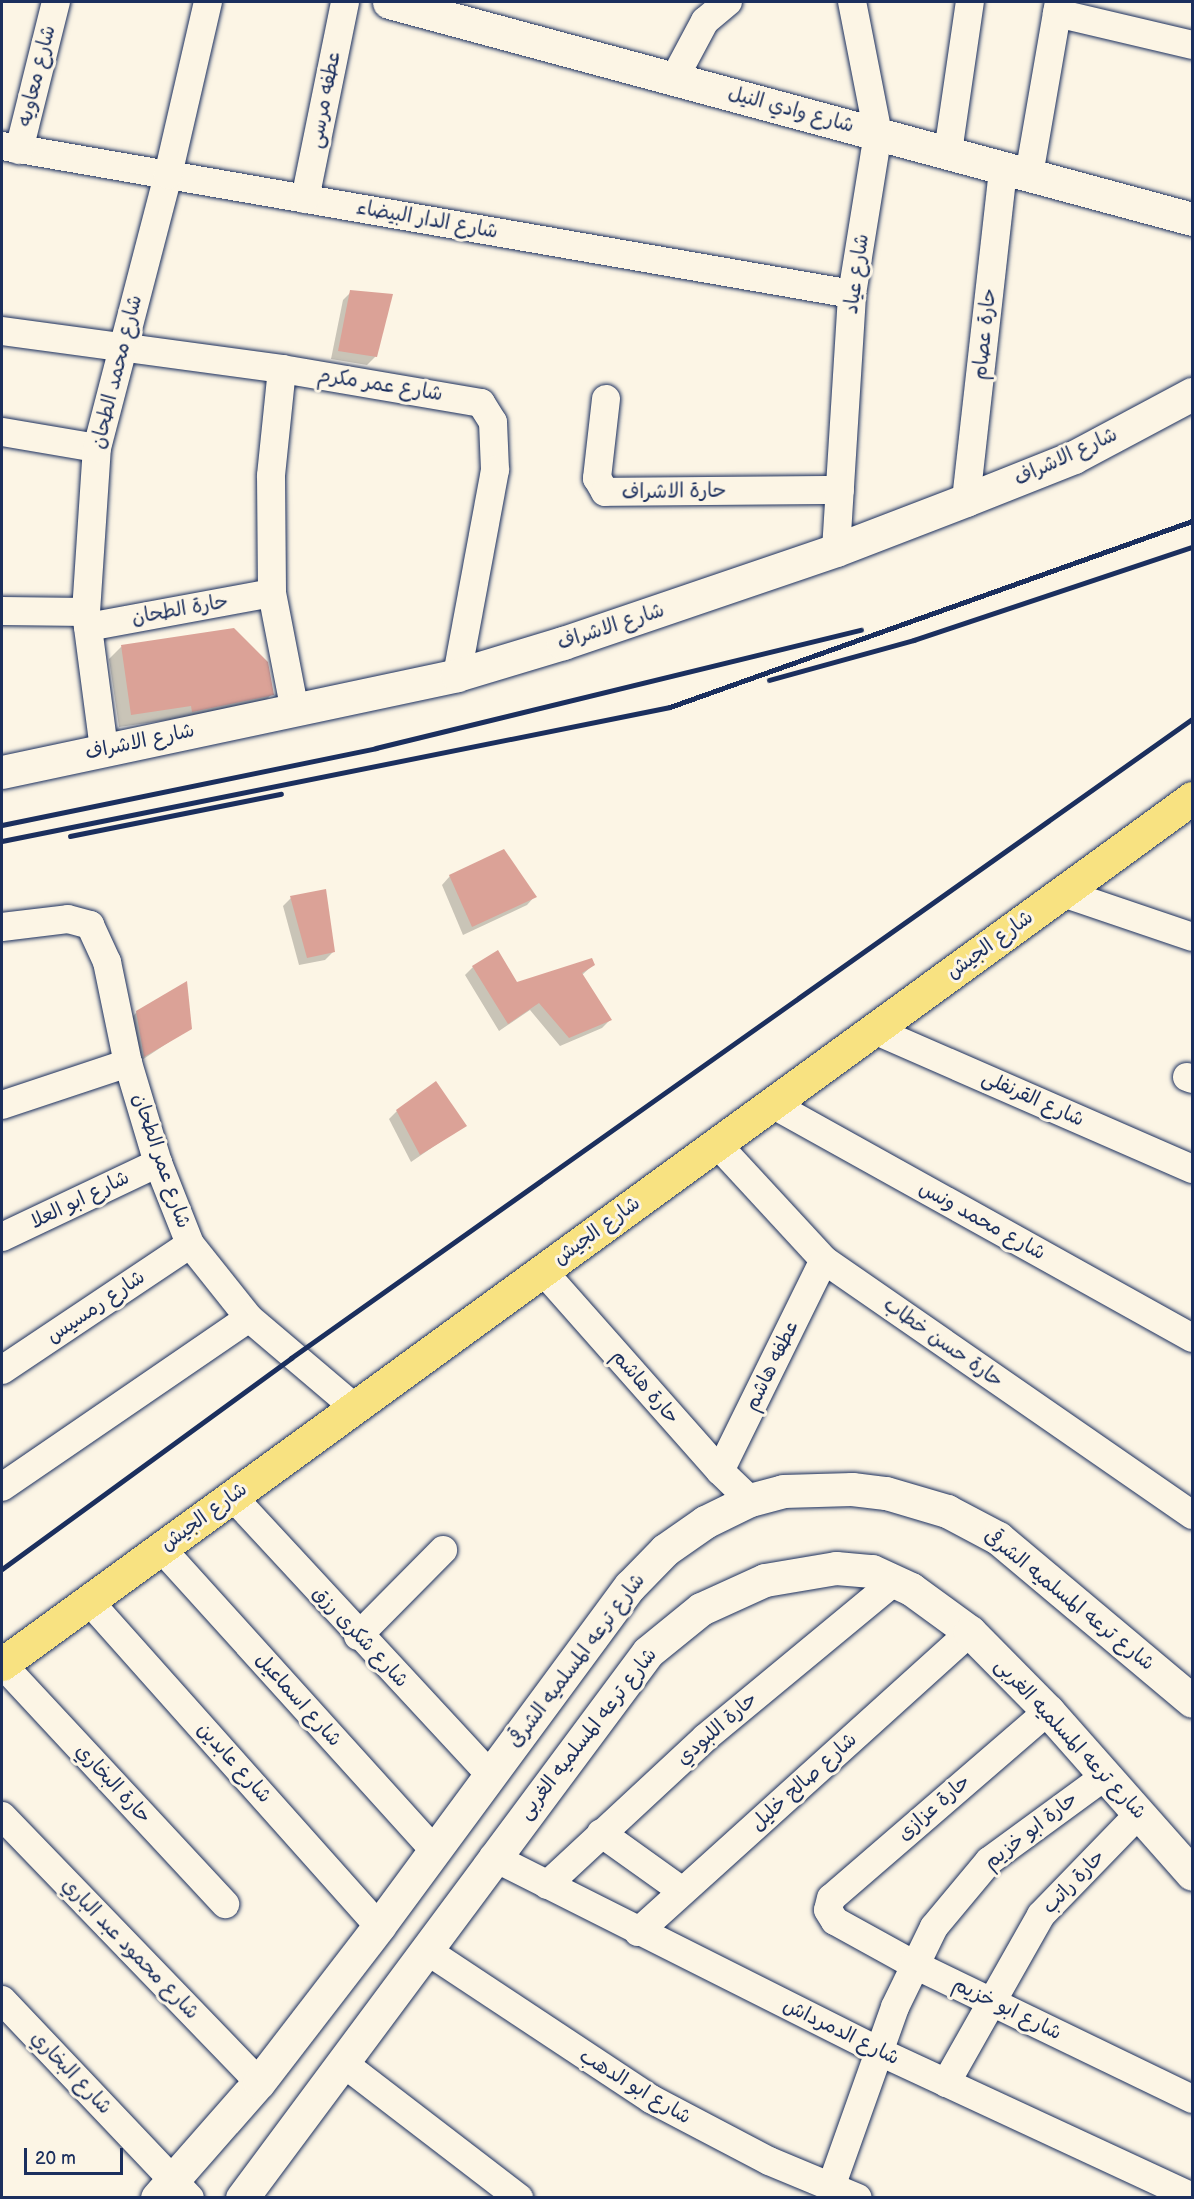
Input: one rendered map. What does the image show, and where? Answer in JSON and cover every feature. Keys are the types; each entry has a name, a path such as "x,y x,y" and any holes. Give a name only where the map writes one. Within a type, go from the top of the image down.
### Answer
{"main road":[{"name":"شارع الجيش","path":"2,1664 1192,798"}],"street":[{"name":"شارع معاويه","path":"10,148 56,2"},
{"name":"شارع محمد الطحان","path":"104,749 87,619 97,448 168,175 208,2"},
{"name":"عطفه مرسى","path":"305,199 345,2"},
{"name":"شارع وادي النيل","path":"389,2 441,8 674,79 1192,219"},
{"path":"674,79 705,21 728,2"},
{"name":"شارع عياد","path":"836,550 852,294 878,134 852,2"},
{"path":"948,152 970,2"},
{"path":"1058,7 1192,45"},
{"name":"حارة عصام","path":"966,500 1016,171 1058,7"},
{"name":"شارع الدار البيضاء","path":"10,148 852,294"},
{"name":"شارع عمر مكرم","path":"2,331 282,369 468,399 488,410 496,440 495,470 457,675"},
{"path":"282,369 271,476 272,593 295,711"},
{"name":"شارع الاشراف","path":"2,772 457,675 836,550 1074,457 1192,394"},
{"name":"حارة الاشراف","path":"606,399 597,478 605,492 840,490"},
{"path":"2,432 97,448"},
{"name":"حارة الطحان","path":"2,611 87,619 272,593"},
{"path":"1063,892 1192,937"},
{"name":"شارع عمر الطحان","path":"2,927 53,920 79,920 90,924 99,940 128,1063 158,1162 190,1244 249,1318 354,1407"},
{"name":"شارع القرنفلى","path":"874,1030 1192,1169"},
{"path":"2,1104 128,1063"},
{"name":"شارع محمد ونس","path":"772,1104 1192,1338"},
{"name":"حارة حسن خطاب","path":"717,1144 824,1260 1192,1515"},
{"name":"شارع ابو العلا","path":"2,1237 158,1162"},
{"name":"شارع رمسيس","path":"2,1371 190,1244"},
{"name":"عطفه هاشم","path":"720,1471 824,1260"},
{"name":"حارة هاشم","path":"543,1271 720,1471 750,1500"},
{"path":"2,1487 249,1318"},
{"name":"شارع ترعه المسلميه الشرقى","path":"173,2192 379,1926 630,1586 665,1550 705,1522 750,1500 783,1491 852,1489 886,1493 947,1511 998,1538 1192,1701"},
{"name":"شارع شكرى رزق","path":"232,1496 358,1636 490,1775"},
{"name":"شارع اسماعيل","path":"160,1548 435,1851"},
{"path":"358,1636 443,1550"},
{"name":"شارع ترعه المسلميه الغربى","path":"253,2195 343,2063 648,1652 700,1609 765,1580 800,1572 872,1570 895,1581 970,1632 1047,1710 1191,1869"},
{"name":"حارة اللبودي","path":"547,1885 705,1738 895,1581"},
{"name":"شارع عابدين","path":"89,1601 379,1926"},
{"name":"شارع صالح خليل","path":"638,1932 970,1632"},
{"name":"حارة البخاري","path":"2,1664 225,1904"},
{"name":"حارة عزازى","path":"828,1910 831,1898 1047,1710"},
{"name":"حارة ابو خزيم","path":"831,2187 913,1964 934,1927 988,1861 1106,1776"},
{"name":"حارة راتب","path":"946,2083 1041,1915 1139,1814"},
{"name":"شارع محمود عبد الباري","path":"2,1816 259,2082"},
{"path":"601,1833 682,1891"},
{"name":"شارع الدمرداش","path":"494,1857 638,1932 880,2052 1192,2197"},
{"name":"شارع ابو خزيم","path":"828,1910 835,1921 913,1964 1192,2099"},
{"name":"شارع ابو الدهب","path":"426,1950 651,2099 719,2137 858,2198"},
{"name":"شارع البخاري","path":"2,2000 173,2192"},
{"path":"343,2063 519,2198"}],"building":[{"path":"350,290 393,294 377,357 338,351"},
{"path":"234,628 268,662 274,695 192,712 191,706 131,715 121,645"},
{"path":"504,849 537,897 472,927 449,875"},
{"path":"326,889 335,952 307,958 290,896"},
{"path":"498,950 517,982 592,958 595,965 582,973 612,1020 569,1038 539,1003 508,1024 472,966"},
{"path":"187,981 192,1029 144,1057 136,1011"},
{"path":"436,1081 467,1126 420,1155 396,1110"}],"railway":[{"path":"2,841 670,707 1192,521"},
{"path":"769,680 914,640 1192,547"},
{"path":"2,825 376,748 861,630"},
{"path":"2,1569 291,1358 1192,719"},
{"path":"70,836 281,794"}]}
